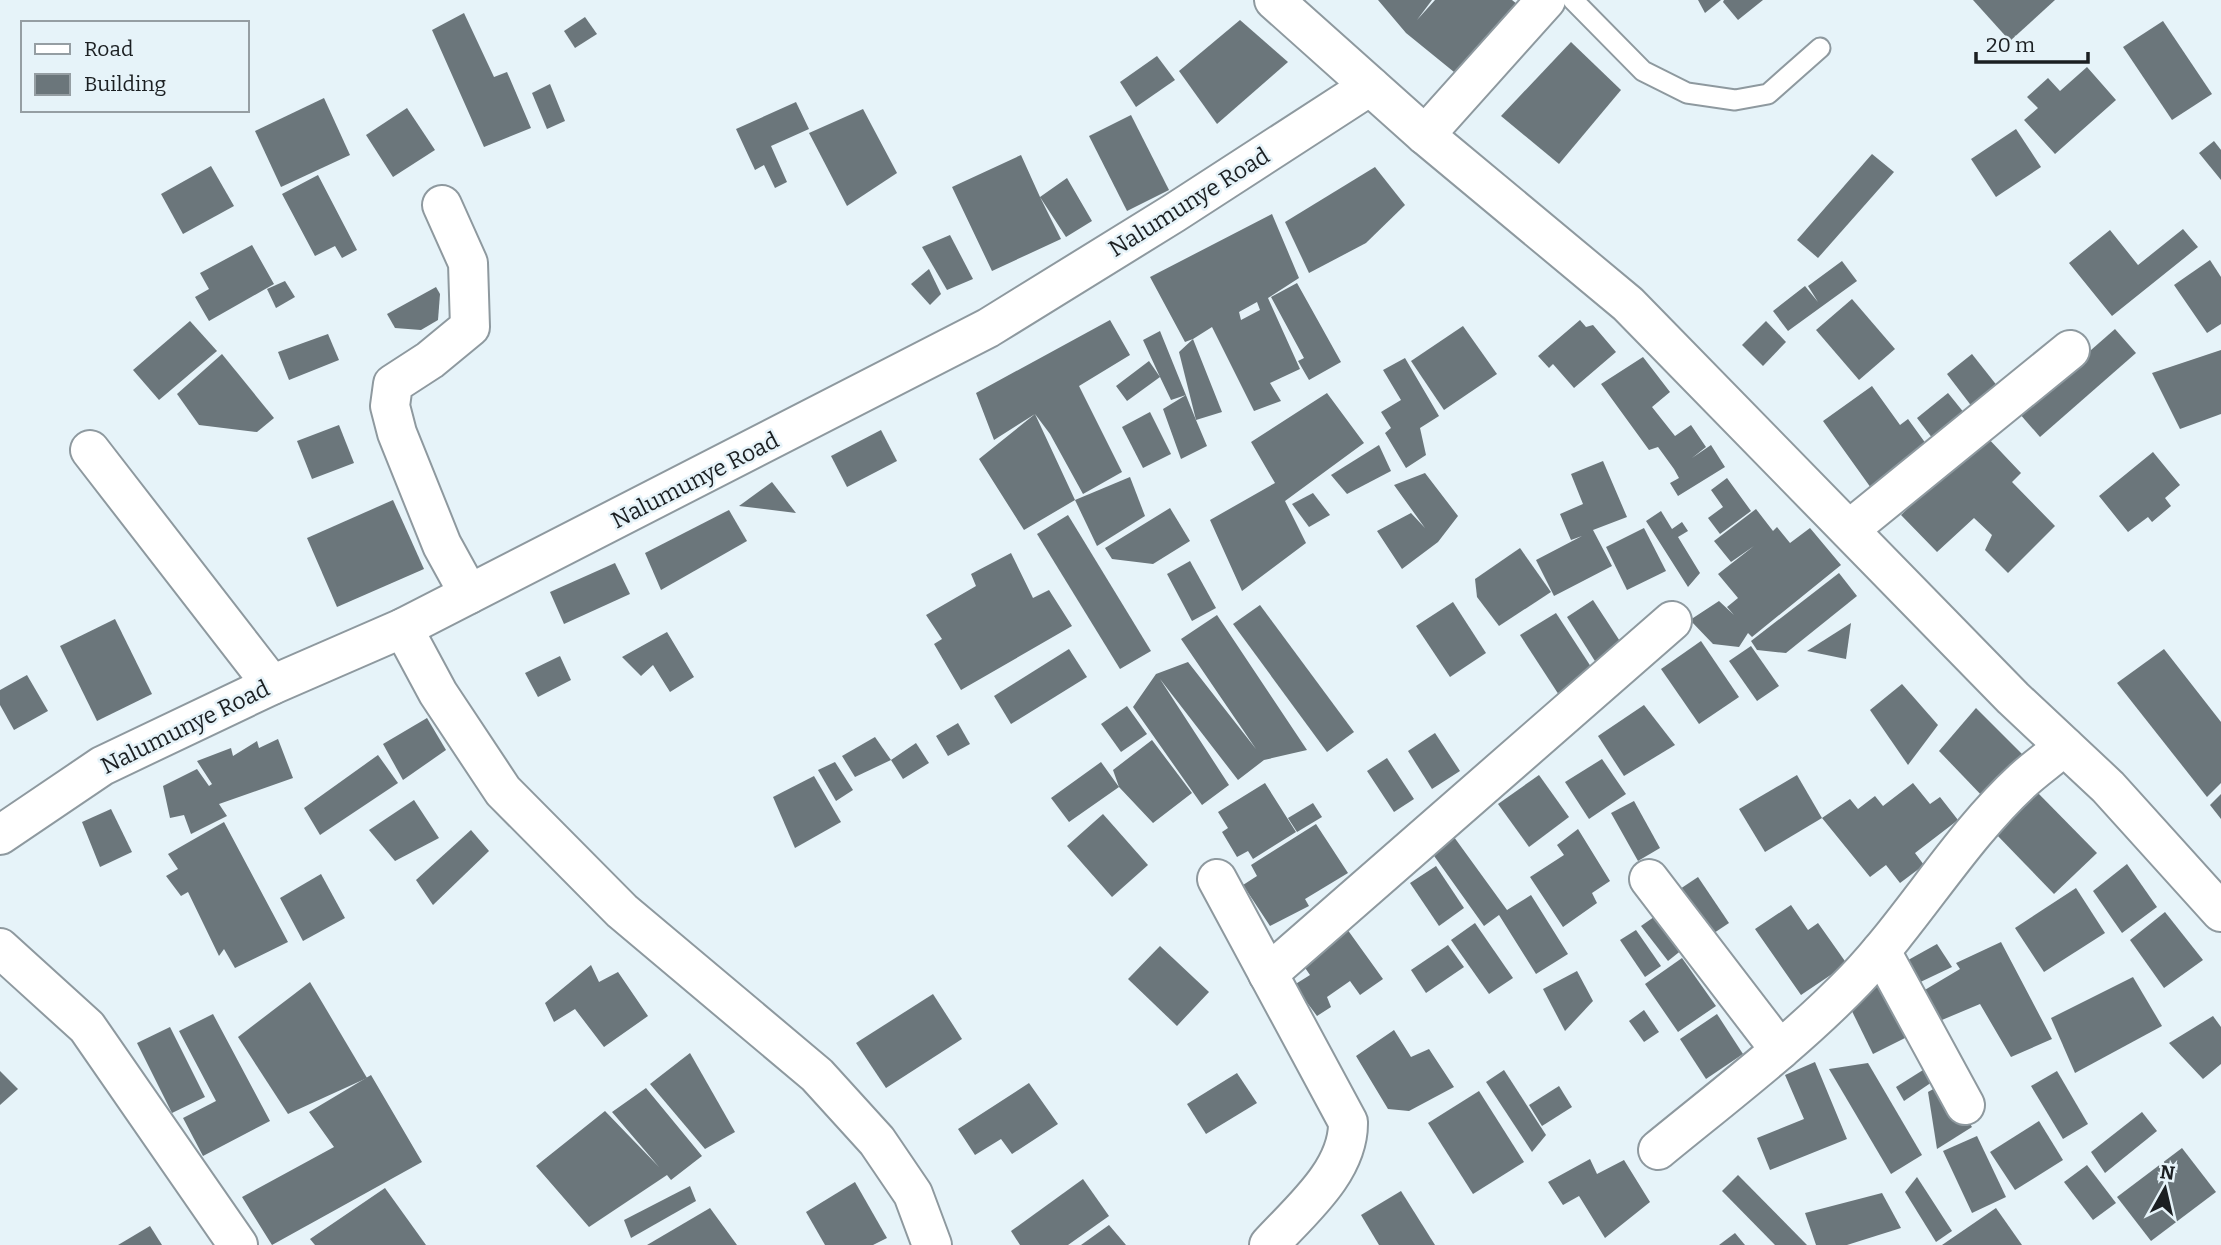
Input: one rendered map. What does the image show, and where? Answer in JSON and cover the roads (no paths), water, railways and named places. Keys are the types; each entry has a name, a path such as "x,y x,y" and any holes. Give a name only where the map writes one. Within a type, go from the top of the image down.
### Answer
{"street":[{"path":"1274,0 1425,135 1628,304 2064,746 2108,787 2221,912"},
{"path":"1425,135 1546,0"},
{"name":"Nalumunye Road","path":"0,835 102,766 272,685 402,628 988,328 1174,213 1370,86"},
{"path":"442,205 468,263 470,327 430,360 393,384 390,406 397,433 442,545 469,594"},
{"path":"1850,529 2070,350"},
{"path":"90,450 272,685"},
{"path":"1268,974 1672,621"},
{"path":"402,628 438,693 503,791 622,911 817,1075 877,1141 913,1194 932,1245"},
{"path":"1658,1150 1780,1050 1855,980 1997,808 2022,781 2064,746"},
{"path":"1217,879 1348,1122 1349,1140 1340,1163 1269,1245"},
{"path":"1648,879 1780,1050"},
{"path":"0,948 87,1027 238,1245"},
{"path":"1881,951 1965,1105"}],"lane":[{"path":"1573,0 1643,71 1687,93 1735,100 1768,94 1820,48"}]}
